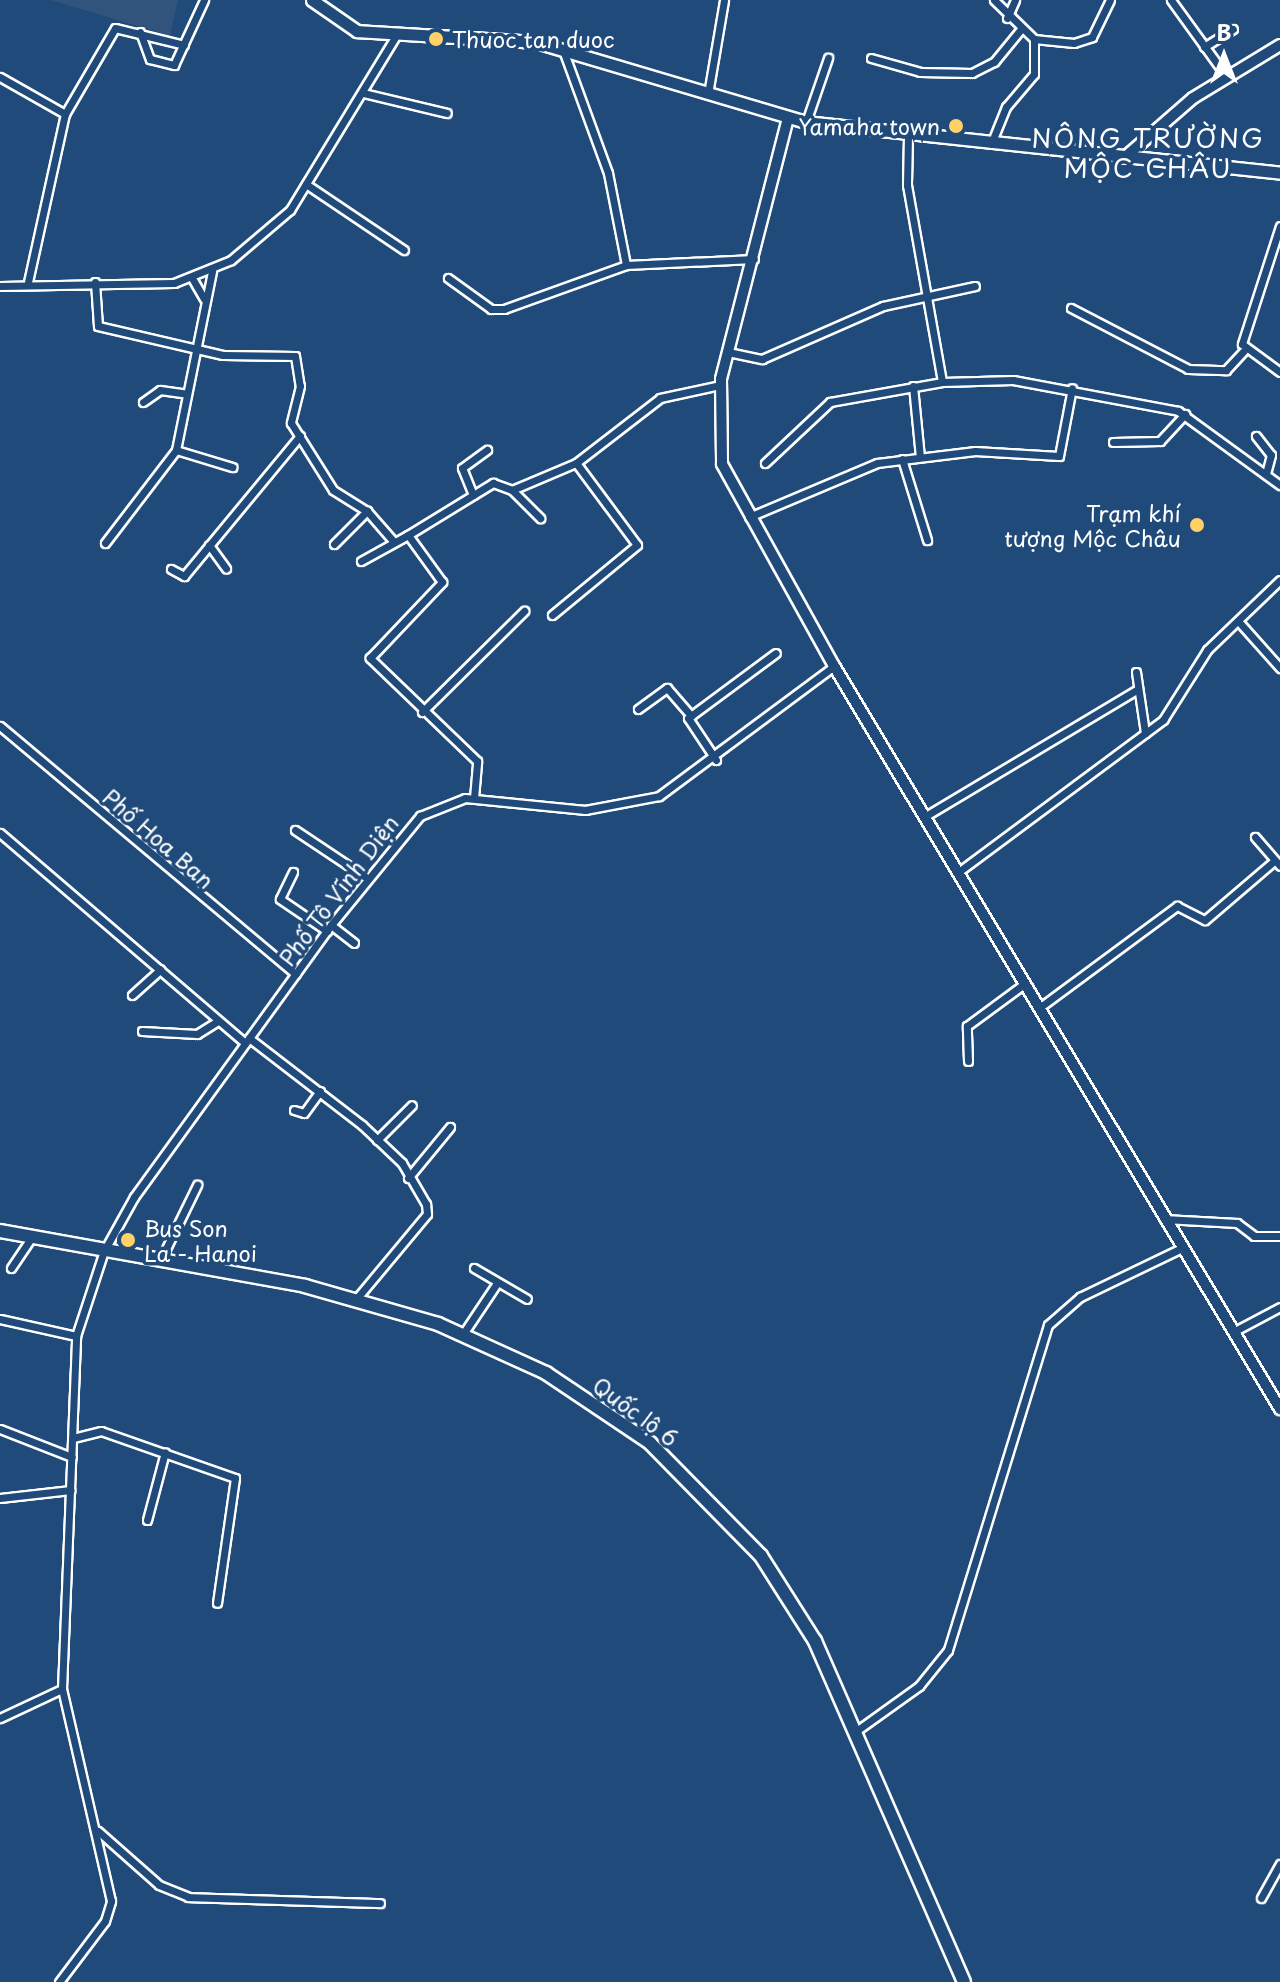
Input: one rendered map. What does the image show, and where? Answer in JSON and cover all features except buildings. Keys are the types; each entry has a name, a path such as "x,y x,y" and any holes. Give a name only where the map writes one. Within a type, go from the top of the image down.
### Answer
{"highway":[{"name":"Quốc lộ 6","path":"0,1231 357,1298 463,1334 546,1373 621,1420 710,1497 784,1590 859,1729 964,1982"}],"main road":[{"path":"312,0 346,27 395,37 490,37 562,48 806,122 908,136 1280,173"}],"street":[{"path":"140,32 152,61 174,65 204,0"},
{"path":"708,94 724,0"},
{"path":"994,0 1007,18 1034,39 1086,41 1108,1"},
{"path":"1007,18 1015,0"},
{"path":"1174,1 1226,76"},
{"path":"28,282 65,114 115,28 184,45"},
{"path":"871,58 920,72 972,73 994,62 1021,29"},
{"path":"1204,47 1233,29"},
{"path":"0,286 28,282 192,278 212,271 279,222 306,184 395,37"},
{"path":"991,144 1013,95 1034,74 1034,39"},
{"path":"1124,158 1226,76 1280,45"},
{"path":"562,48 608,173 626,265"},
{"path":"806,122 828,58"},
{"path":"0,77 65,114"},
{"path":"363,93 447,113"},
{"path":"788,118 720,385 718,447 749,517 834,666 1280,1409"},
{"path":"908,136 905,172 942,382"},
{"path":"306,184 404,250"},
{"path":"1071,308 1188,369 1226,370 1244,351 1247,320 1280,226"},
{"path":"448,278 504,309 626,265 754,259"},
{"path":"105,543 176,450 212,271"},
{"path":"192,278 204,299"},
{"path":"95,282 98,326 196,344 223,355 295,356 300,386 290,419 333,490 367,511 394,542"},
{"path":"728,352 773,356 928,290 975,286"},
{"path":"1244,351 1280,372"},
{"path":"765,463 830,402 942,382 1072,388 1185,414 1280,485"},
{"path":"512,490 576,463 660,398 720,385"},
{"path":"913,386 920,457"},
{"path":"749,517 837,476 902,459 1059,456 1072,388"},
{"path":"143,402 160,390 187,394"},
{"path":"1113,442 1160,441 1185,414"},
{"path":"171,569 184,576 300,436"},
{"path":"1256,436 1271,455 1266,474"},
{"path":"176,450 232,467"},
{"path":"473,495 462,468 487,450"},
{"path":"902,459 927,540"},
{"path":"552,615 637,545 576,463"},
{"path":"361,561 493,483 512,490 540,518"},
{"path":"334,544 367,511"},
{"path":"408,535 442,582 370,658 422,712 477,761 474,798"},
{"path":"209,545 226,568"},
{"path":"957,873 1171,712 1207,650 1280,580"},
{"path":"422,712 524,611"},
{"path":"1239,622 1280,668"},
{"path":"716,760 687,725 691,716 776,653"},
{"name":"Phố Tô Vĩnh Diện","path":"59,1982 111,1901 96,1829 72,1758 62,1689 76,1336 104,1251 170,1143 367,878 420,816 474,798 613,809 659,796 716,760 834,666"},
{"path":"1136,672 1136,690 1145,733"},
{"path":"638,709 667,688 691,716"},
{"path":"924,817 1136,690"},
{"name":"Phố Hoa Ban","path":"0,726 296,974"},
{"path":"295,830 367,878"},
{"path":"0,833 218,1021 320,1091 377,1140 408,1178 427,1214 357,1298"},
{"path":"1039,1008 1177,906 1205,920 1276,864 1255,837"},
{"path":"293,872 280,899 354,943"},
{"path":"132,995 160,970"},
{"path":"968,1061 967,1026 1024,984"},
{"path":"142,1031 193,1034 218,1021"},
{"path":"294,1110 304,1113 320,1091"},
{"path":"377,1140 412,1105"},
{"path":"408,1178 450,1127"},
{"path":"160,1261 197,1185"},
{"path":"1164,1219 1237,1223 1254,1236 1280,1236"},
{"path":"11,1268 33,1235"},
{"path":"859,1729 919,1686 948,1650 1048,1325 1080,1297 1182,1248"},
{"path":"474,1268 527,1299"},
{"path":"463,1334 497,1283"},
{"path":"1233,1332 1280,1307"},
{"path":"0,1319 76,1336"},
{"path":"0,1429 72,1457"},
{"path":"73,1438 95,1430 165,1452 237,1482 217,1603"},
{"path":"147,1520 165,1452"},
{"path":"0,1498 71,1490"},
{"path":"0,1718 62,1689"},
{"path":"96,1829 159,1885 188,1897 380,1903"},
{"path":"1261,1898 1280,1864"}],"shaded area":[{"path":"51,0 178,0 170,36"}],"place":[{"name":"Thuoc tan duoc","path":"436,39"},
{"name":"Yamaha town","path":"956,126"},
{"name":"Trạm khí tượng Mộc Châu","path":"1197,525"},
{"name":"Bus Son La - Hanoi","path":"128,1240"}],"district":[{"name":"NÔNG TRƯỜNG MỘC CHÂU","path":"1148,153"}]}
